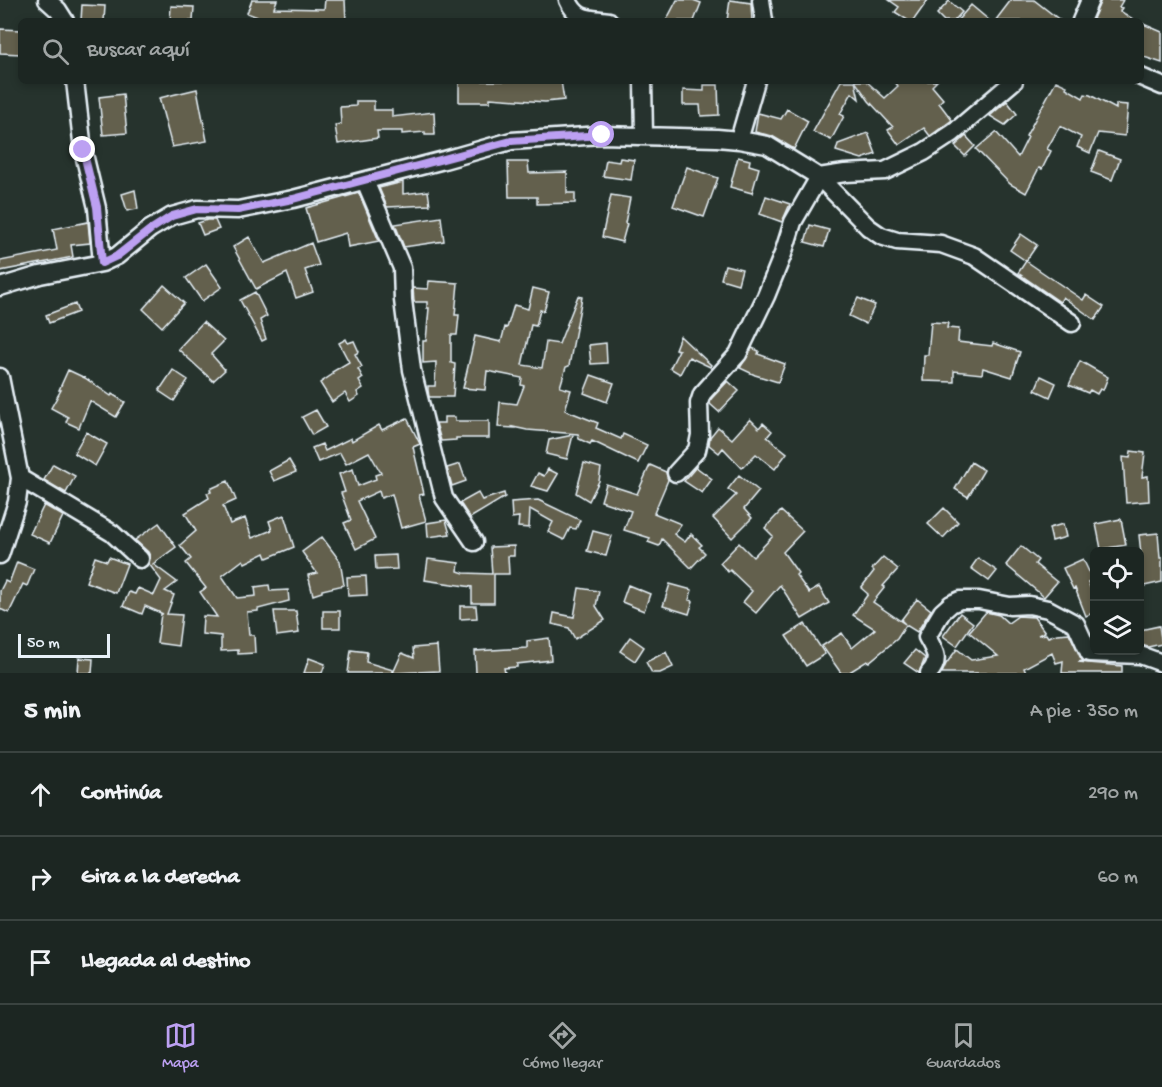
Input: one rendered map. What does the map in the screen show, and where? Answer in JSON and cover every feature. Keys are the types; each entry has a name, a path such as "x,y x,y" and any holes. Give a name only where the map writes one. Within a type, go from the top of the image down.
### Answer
{"street":[{"path":"568,0 575,13 589,18"},
{"path":"761,0 764,18"},
{"path":"1144,78 1162,86"},
{"path":"75,84 83,150 97,207 102,263"},
{"path":"643,84 644,136"},
{"path":"739,140 755,84"},
{"path":"676,473 697,450 700,435 699,403 702,394 738,354 766,296 793,222 819,177 845,172 885,171 924,152 953,132 1010,84"},
{"path":"0,287 40,275 102,263 117,256 172,216 197,209 238,210 365,181 511,141 602,135 644,136 739,140 767,145 819,177 868,227 881,236 897,241 941,244 974,256 1072,323"},
{"path":"365,181 402,268 403,300 412,370 444,498 474,542"},
{"path":"0,377 20,478 17,502 0,555"},
{"path":"20,478 112,533 140,559"},
{"path":"929,673 938,657 927,637 942,612 960,600 979,600 1010,606 1029,605 1048,609 1076,624 1089,653 1140,655 1162,663"}],"building":[{"path":"252,0 277,0 274,8 324,9 325,0 345,0 346,18 260,18 247,13"},
{"path":"677,0 693,0 701,3 695,18 668,18"},
{"path":"730,0 751,3 752,18 727,18"},
{"path":"889,0 928,0 915,18 904,18 895,12 899,7"},
{"path":"1011,0 1034,0 1057,18 997,18"},
{"path":"1101,0 1123,0 1119,7 1122,8 1120,11 1131,18 1093,18"},
{"path":"949,1 962,12 957,18 941,18 937,14"},
{"path":"82,5 105,6 104,18 81,18"},
{"path":"971,5 986,18 960,18"},
{"path":"171,6 194,7 193,18 170,18"},
{"path":"1144,24 1162,32 1162,63 1144,57"},
{"path":"0,29 18,30 18,54 0,53"},
{"path":"459,84 561,84 564,100 545,102 490,98 490,102 459,102"},
{"path":"839,84 856,84 859,99 852,93 840,114 844,116 831,140 813,132"},
{"path":"857,84 869,84 885,98 898,86 896,84 934,84 932,86 943,99 939,103 952,120 930,136 924,128 899,145 888,130 893,127"},
{"path":"1054,84 1067,86 1066,88 1083,98 1085,94 1090,95 1116,109 1116,104 1128,105 1125,136 1098,133 1090,153 1077,147 1081,137 1060,126 1047,149 1051,151 1042,169 1039,168 1026,193 1010,184 976,149 996,132 1018,157 1028,137 1026,136"},
{"path":"704,85 718,85 719,115 701,116 700,105 683,105 683,90 704,91"},
{"path":"197,89 207,141 172,147 159,98"},
{"path":"123,94 127,133 103,135 99,97"},
{"path":"356,101 374,101 374,110 392,110 392,117 434,112 435,135 425,135 425,132 402,134 402,131 377,131 378,138 338,144 335,125 341,124 340,107 356,106"},
{"path":"1007,101 1017,114 1005,125 990,116"},
{"path":"787,109 808,121 794,149 772,136 755,132 758,113 781,119"},
{"path":"868,133 876,154 862,159 836,151 838,144"},
{"path":"966,136 975,146 965,156 955,146"},
{"path":"1099,151 1120,159 1112,180 1091,172"},
{"path":"738,157 750,160 749,165 759,168 752,193 730,187"},
{"path":"620,158 634,160 631,180 603,176 606,160 619,162"},
{"path":"508,162 528,162 529,173 567,172 567,193 575,193 575,203 537,204 537,197 509,197"},
{"path":"687,167 718,178 704,217 673,206"},
{"path":"403,182 403,194 428,191 430,205 387,207 379,188"},
{"path":"135,190 138,209 127,211 122,194"},
{"path":"359,193 379,241 348,247 346,233 316,242 306,208"},
{"path":"611,195 630,198 622,242 602,237"},
{"path":"766,196 790,204 782,222 760,214"},
{"path":"441,217 444,241 404,247 395,224"},
{"path":"215,220 219,229 203,235 198,223"},
{"path":"88,222 90,243 71,245 73,257 0,271 0,261 57,250 53,229"},
{"path":"810,225 829,230 824,247 805,242"},
{"path":"1021,234 1037,245 1026,261 1010,250"},
{"path":"249,237 264,263 311,243 319,265 305,270 313,292 296,298 287,273 256,289 233,247"},
{"path":"1026,261 1083,300 1086,295 1104,307 1095,320 1063,297 1060,302 1018,273"},
{"path":"206,264 222,287 202,301 186,278"},
{"path":"725,265 742,269 738,284 721,279"},
{"path":"429,281 458,283 455,315 459,315 457,335 451,335 451,363 455,364 453,397 429,397 428,386 435,386 436,362 423,363 423,341 426,341 429,308 427,308 427,302 414,302 413,288 428,289"},
{"path":"164,285 184,303 162,327 143,309"},
{"path":"533,288 549,292 544,311 540,310 536,326 531,325 522,365 542,368 546,342 559,344 578,296 582,297 569,366 566,367 560,387 571,390 565,410 598,423 596,428 621,439 623,434 647,445 638,463 592,441 590,444 579,439 578,434 498,427 500,402 517,404 524,386 521,385 522,378 487,371 485,390 463,388 475,336 501,342 514,305 528,309"},
{"path":"255,292 267,316 260,320 266,339 262,341 240,300"},
{"path":"858,298 875,305 866,324 849,316"},
{"path":"75,304 78,312 49,323 46,315"},
{"path":"203,322 224,341 211,354 225,370 213,381 178,349"},
{"path":"931,322 948,323 947,328 959,329 958,342 992,346 993,343 1020,352 1012,377 983,368 982,374 954,371 954,382 923,381 924,355 928,355"},
{"path":"680,336 711,365 710,367 689,357 680,374 670,368 679,350 675,349"},
{"path":"346,339 348,343 354,341 359,352 355,354 362,367 358,369 363,378 359,381 363,388 357,392 359,396 350,402 345,393 332,402 320,383 333,374 332,372 349,362 339,343"},
{"path":"606,343 607,363 591,364 589,345"},
{"path":"752,348 759,351 758,354 785,364 778,382 740,368"},
{"path":"1080,361 1108,377 1103,390 1100,389 1097,394 1090,390 1088,393 1069,385"},
{"path":"68,370 125,402 116,417 90,401 79,428 66,422 68,417 51,408"},
{"path":"173,370 188,380 174,401 159,391"},
{"path":"591,375 614,383 607,402 584,393"},
{"path":"1041,376 1056,383 1050,397 1035,390"},
{"path":"728,381 739,391 719,412 710,404 711,399"},
{"path":"316,410 326,427 312,435 302,417"},
{"path":"444,417 455,417 455,421 489,421 489,438 456,438 456,440 441,441 436,423 444,423"},
{"path":"407,418 420,444 413,447 424,494 419,495 426,521 401,528 392,494 381,498 379,491 357,501 375,539 356,549 344,523 351,520 341,493 345,492 339,474 353,469 358,486 376,479 375,475 381,473 369,452 346,464 340,453 318,462 312,448 322,444 325,451 351,438 352,441 379,425 382,430"},
{"path":"750,419 759,428 763,423 772,431 767,437 787,453 775,469 756,454 742,468 723,448 719,453 709,445 710,437 718,427 732,439"},
{"path":"86,432 107,444 95,466 74,453"},
{"path":"573,435 567,459 546,454 549,440"},
{"path":"1131,451 1145,453 1142,477 1148,476 1149,501 1126,503 1123,457 1130,458"},
{"path":"289,460 296,472 274,481 269,471"},
{"path":"971,462 984,470 968,497 955,489"},
{"path":"584,463 601,468 599,481 589,501 576,493"},
{"path":"53,464 75,476 66,493 44,480"},
{"path":"460,464 466,481 452,486 447,468"},
{"path":"650,465 666,472 668,480 654,513 681,524 674,534 685,542 691,534 702,545 699,547 705,553 691,568 662,539 659,546 648,542 650,538 624,530 631,511 601,501 606,484 637,494"},
{"path":"696,467 712,479 702,493 684,481"},
{"path":"548,469 558,474 548,491 531,486 538,473 544,476"},
{"path":"739,475 759,491 744,509 752,518 732,538 713,518 736,495 728,489"},
{"path":"228,481 236,500 223,506 230,524 245,518 252,538 272,530 269,521 284,515 294,547 267,558 265,553 245,563 243,560 222,576 237,598 256,596 255,587 269,585 270,591 288,590 289,601 258,609 258,611 247,612 249,635 254,635 255,653 238,654 238,650 221,651 221,636 202,634 203,616 217,617 200,592 206,588 186,563 191,559 180,545 196,531 185,513 209,498 207,493 211,492 210,489"},
{"path":"478,493 482,500 504,493 505,497 470,518 460,503"},
{"path":"538,500 580,520 576,529 570,528 564,540 548,532 553,522 530,509 529,528 518,527 519,517 512,518 511,502"},
{"path":"44,505 63,516 50,543 30,534"},
{"path":"944,508 958,522 943,538 928,524"},
{"path":"781,511 803,531 783,552 809,593 819,587 829,603 802,619 780,585 756,613 743,602 752,591 720,563 739,543 753,557 773,536 765,528"},
{"path":"1121,519 1126,545 1101,547 1096,524"},
{"path":"446,520 450,534 428,537 427,523"},
{"path":"159,523 176,547 153,564 177,582 165,591 174,595 167,614 182,615 178,646 157,643 161,614 163,614 145,606 142,614 123,606 129,592 135,594 138,588 154,595 161,580 149,564 148,552 135,540"},
{"path":"1063,524 1066,537 1052,541 1049,528"},
{"path":"593,531 612,536 606,556 587,551"},
{"path":"1158,533 1160,558 1162,558 1162,582 1144,586 1144,547 1140,547 1139,535"},
{"path":"322,537 340,561 344,585 322,590 313,595 308,575 317,573 302,552"},
{"path":"514,546 514,556 508,556 509,574 494,574 494,603 472,603 472,587 425,580 428,559 459,563 458,571 464,573 492,574 490,547"},
{"path":"1021,546 1038,560 1035,564 1057,582 1044,597 1006,565"},
{"path":"396,555 397,569 376,570 375,556"},
{"path":"95,557 107,561 109,557 127,564 116,593 86,582"},
{"path":"883,557 898,569 873,602 905,624 901,620 917,599 931,610 917,632 906,625 897,639 869,662 867,661 848,673 841,673 822,646 842,633 852,648 875,629 853,615 868,594 861,588 874,571 872,569"},
{"path":"978,558 997,571 989,581 971,568"},
{"path":"1083,559 1090,574 1088,582 1090,614 1086,616 1075,588 1073,589 1063,568"},
{"path":"17,562 34,569 27,586 23,584 9,613 0,609 0,591 5,581 9,583"},
{"path":"366,576 367,595 348,596 347,577"},
{"path":"670,584 692,590 689,600 693,601 689,614 663,606"},
{"path":"628,585 650,594 644,611 622,602"},
{"path":"579,588 599,591 596,606 605,620 575,639 569,628 552,624 554,613 574,617"},
{"path":"460,606 476,606 477,618 460,619"},
{"path":"274,611 296,611 299,633 277,636"},
{"path":"323,611 340,611 340,628 323,628"},
{"path":"986,612 999,615 1008,623 1018,616 1034,617 1045,632 1038,635 1046,634 1048,637 1069,633 1083,661 1078,662 1122,666 1122,673 1062,673 1063,661 1056,663 1052,653 1024,668 1026,673 942,673 957,649 971,660 998,656 969,632"},
{"path":"960,613 973,623 957,646 943,636"},
{"path":"805,624 825,654 806,666 786,636"},
{"path":"1159,626 1162,644 1144,646 1144,629"},
{"path":"630,637 644,647 635,661 620,651"},
{"path":"549,638 551,660 517,664 517,667 504,668 505,673 476,673 475,651 527,648 527,641"},
{"path":"437,646 439,671 393,673 402,653 414,658 413,648"},
{"path":"351,650 367,652 366,662 393,670 393,673 348,673"},
{"path":"915,650 925,658 919,673 904,663"},
{"path":"666,652 673,667 660,673 652,673 646,662"},
{"path":"79,658 93,659 92,673 78,673"},
{"path":"309,658 325,664 322,673 304,673"}],"route":[{"path":"83,150 97,207 102,263 117,256 172,216 197,209 238,210 293,199 511,141 602,135"}]}
